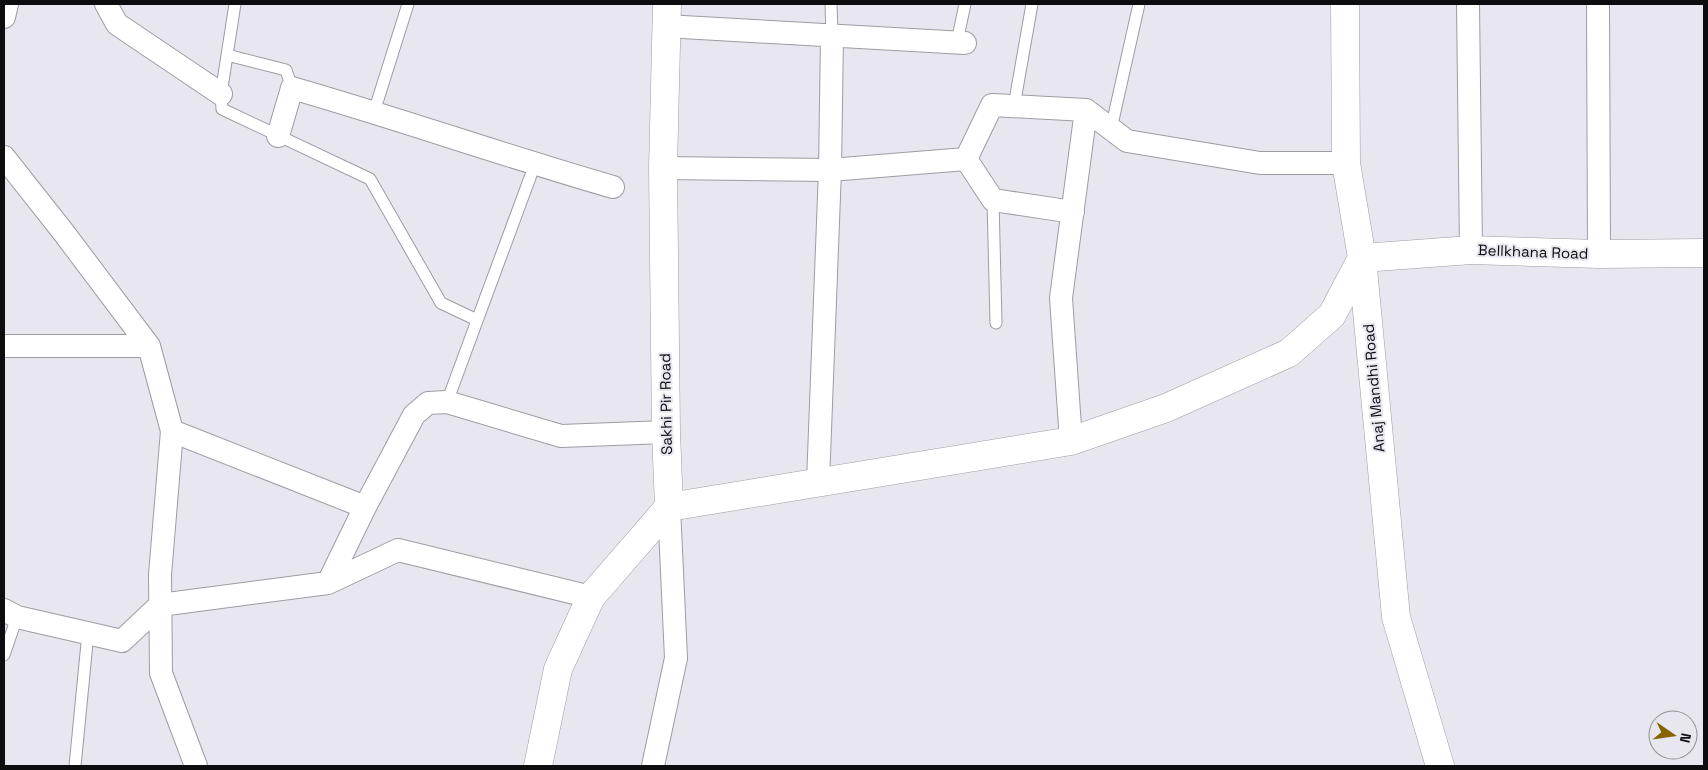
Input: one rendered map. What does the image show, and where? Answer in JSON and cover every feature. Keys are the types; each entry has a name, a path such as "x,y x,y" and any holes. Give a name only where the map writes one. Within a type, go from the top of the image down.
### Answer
{"street":[{"path":"4,17 7,4"},
{"path":"106,4 117,24 221,94"},
{"name":"Anaj Mandhi Road","path":"1345,4 1346,163 1362,258 1396,617 1440,766"},
{"path":"1468,4 1471,250"},
{"path":"1598,4 1600,254"},
{"path":"666,15 832,36 961,42"},
{"name":"Sakhi Pir Road","path":"666,15 663,168 666,432 669,507"},
{"path":"818,482 830,170 832,36"},
{"path":"278,136 292,88 613,187"},
{"path":"966,159 992,105 1086,110 1127,141 1260,162 1346,163"},
{"path":"1071,440 1061,298 1086,110"},
{"path":"4,157 149,346 172,431 160,575 161,673 196,766"},
{"path":"663,168 830,170 966,159"},
{"path":"966,159 993,200 1073,212"},
{"name":"Bellkhana Road","path":"1362,258 1471,250 1600,254 1704,253"},
{"path":"538,766 558,669 591,597 669,507 1071,440 1166,408 1288,353 1332,315 1362,258"},
{"path":"4,346 149,346"},
{"path":"328,583 365,507 414,415 428,403 447,402 561,436 666,432"},
{"path":"172,431 365,507"},
{"path":"653,766 676,658 669,507"},
{"path":"10,614 122,641 160,605 328,583 398,550 591,597"}],"lane":[{"path":"235,4 221,94 222,109 370,179 441,303 477,320"},
{"path":"374,112 408,4"},
{"path":"831,4 832,36"},
{"path":"961,42 965,4"},
{"path":"1014,106 1032,4"},
{"path":"1112,129 1139,4"},
{"path":"227,55 286,70 292,88"},
{"path":"447,402 535,164"},
{"path":"993,200 996,323"},
{"path":"4,654 10,614"},
{"path":"75,766 88,634"}]}
